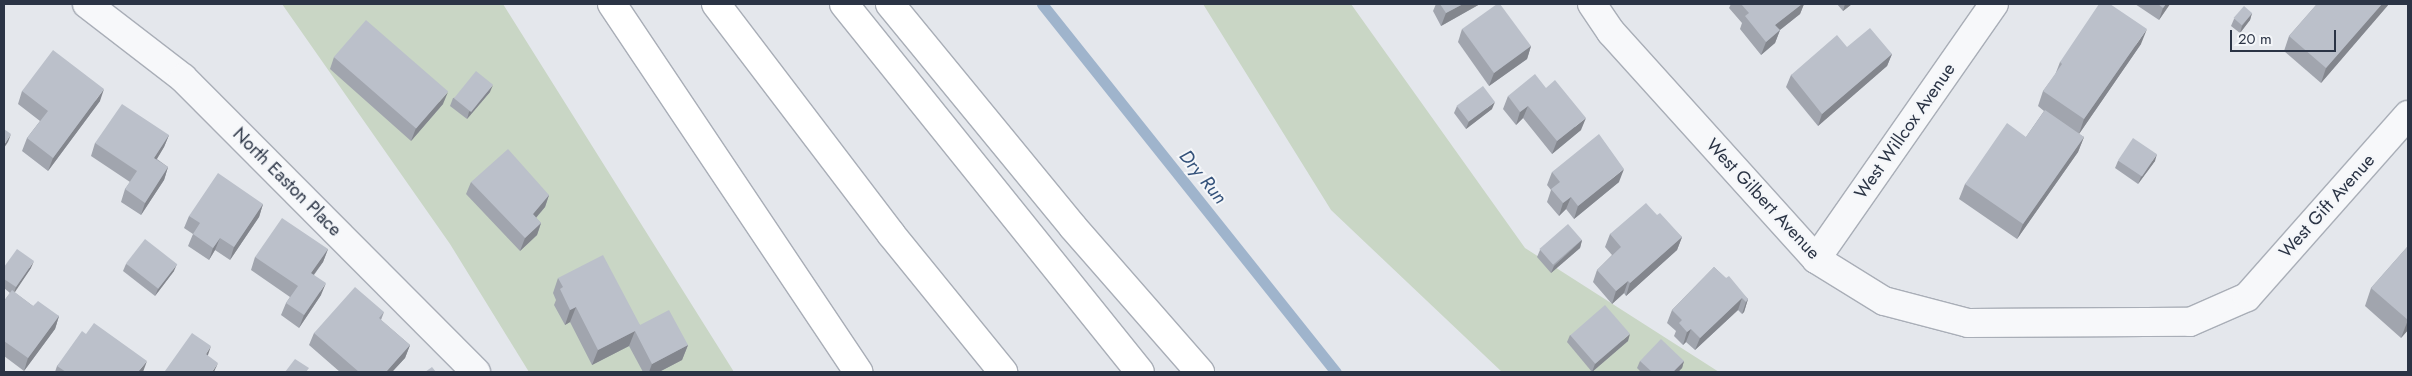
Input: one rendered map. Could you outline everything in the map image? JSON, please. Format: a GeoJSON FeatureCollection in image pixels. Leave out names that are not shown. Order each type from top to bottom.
{"type":"FeatureCollection","features":[{"type":"Feature","properties":{"kind":"highway"},"geometry":{"type":"LineString","coordinates":[[612,4],[858,372]]}},
{"type":"Feature","properties":{"kind":"highway"},"geometry":{"type":"LineString","coordinates":[[716,4],[891,234],[1003,372]]}},
{"type":"Feature","properties":{"kind":"highway"},"geometry":{"type":"LineString","coordinates":[[844,4],[1140,372]]}},
{"type":"Feature","properties":{"kind":"highway"},"geometry":{"type":"LineString","coordinates":[[890,4],[1073,227],[1200,372]]}},
{"type":"Feature","properties":{"kind":"street","name":"North Easton Place"},"geometry":{"type":"LineString","coordinates":[[87,4],[183,78],[476,372]]}},
{"type":"Feature","properties":{"kind":"street","name":"West Gilbert Avenue"},"geometry":{"type":"LineString","coordinates":[[1592,4],[1611,32],[1816,258],[1884,301],[1968,323],[2190,322],[2247,297]]}},
{"type":"Feature","properties":{"kind":"street","name":"West Willcox Avenue"},"geometry":{"type":"LineString","coordinates":[[1816,258],[1994,4]]}},
{"type":"Feature","properties":{"kind":"street","name":"West Gift Avenue"},"geometry":{"type":"LineString","coordinates":[[2247,297],[2408,115]]}},
{"type":"Feature","properties":{"kind":"green space"},"geometry":{"type":"Polygon","coordinates":[[[282,4],[503,4],[734,372],[529,372],[450,244],[282,4]]]}},
{"type":"Feature","properties":{"kind":"green space"},"geometry":{"type":"Polygon","coordinates":[[[1203,4],[1351,4],[1525,248],[1719,372],[1502,372],[1331,210],[1203,4]]]}},
{"type":"Feature","properties":{"kind":"building"},"geometry":{"type":"Polygon","coordinates":[[[1440,4],[1463,4],[1446,13],[1440,4]]]}},
{"type":"Feature","properties":{"kind":"building"},"geometry":{"type":"Polygon","coordinates":[[[1497,4],[1500,4],[1531,46],[1494,73],[1462,29],[1497,4]]]}},
{"type":"Feature","properties":{"kind":"building"},"geometry":{"type":"Polygon","coordinates":[[[1741,4],[1802,4],[1775,25],[1780,30],[1766,42],[1745,16],[1749,13],[1741,4]]]}},
{"type":"Feature","properties":{"kind":"building"},"geometry":{"type":"Polygon","coordinates":[[[2099,4],[2110,4],[2147,29],[2084,119],[2043,91],[2099,4]]]}},
{"type":"Feature","properties":{"kind":"building"},"geometry":{"type":"Polygon","coordinates":[[[2158,4],[2166,4],[2163,8],[2158,4]]]}},
{"type":"Feature","properties":{"kind":"building"},"geometry":{"type":"Polygon","coordinates":[[[2317,4],[2382,4],[2326,68],[2289,36],[2317,4]]]}},
{"type":"Feature","properties":{"kind":"building"},"geometry":{"type":"Polygon","coordinates":[[[2244,6],[2252,13],[2242,25],[2234,18],[2244,6]]]}},
{"type":"Feature","properties":{"kind":"building"},"geometry":{"type":"Polygon","coordinates":[[[366,20],[448,92],[416,128],[334,57],[366,20]]]}},
{"type":"Feature","properties":{"kind":"building"},"geometry":{"type":"Polygon","coordinates":[[[1870,28],[1892,54],[1822,114],[1791,75],[1837,35],[1847,47],[1870,28]]]}},
{"type":"Feature","properties":{"kind":"building"},"geometry":{"type":"Polygon","coordinates":[[[53,50],[104,89],[53,158],[27,138],[48,111],[22,91],[53,50]]]}},
{"type":"Feature","properties":{"kind":"building"},"geometry":{"type":"Polygon","coordinates":[[[476,71],[493,85],[471,112],[454,98],[476,71]]]}},
{"type":"Feature","properties":{"kind":"building"},"geometry":{"type":"Polygon","coordinates":[[[1535,74],[1546,88],[1555,80],[1586,118],[1557,141],[1528,106],[1520,112],[1508,96],[1535,74]]]}},
{"type":"Feature","properties":{"kind":"building"},"geometry":{"type":"Polygon","coordinates":[[[1483,86],[1495,102],[1469,122],[1457,106],[1483,86]]]}},
{"type":"Feature","properties":{"kind":"building"},"geometry":{"type":"Polygon","coordinates":[[[122,104],[169,135],[154,158],[168,167],[145,203],[125,189],[137,171],[95,143],[122,104]]]}},
{"type":"Feature","properties":{"kind":"building"},"geometry":{"type":"Polygon","coordinates":[[[2045,110],[2084,137],[2023,224],[1965,184],[2007,123],[2026,137],[2045,110]]]}},
{"type":"Feature","properties":{"kind":"building"},"geometry":{"type":"Polygon","coordinates":[[[4,129],[11,134],[4,145],[4,129]]]}},
{"type":"Feature","properties":{"kind":"building"},"geometry":{"type":"Polygon","coordinates":[[[1599,134],[1624,169],[1578,206],[1571,197],[1563,203],[1551,189],[1560,182],[1552,172],[1599,134]]]}},
{"type":"Feature","properties":{"kind":"building"},"geometry":{"type":"Polygon","coordinates":[[[2133,138],[2157,154],[2142,177],[2118,160],[2133,138]]]}},
{"type":"Feature","properties":{"kind":"building"},"geometry":{"type":"Polygon","coordinates":[[[508,149],[549,195],[533,214],[541,223],[525,238],[471,182],[508,149]]]}},
{"type":"Feature","properties":{"kind":"building"},"geometry":{"type":"Polygon","coordinates":[[[218,173],[263,204],[234,247],[220,238],[213,248],[193,234],[200,223],[189,216],[218,173]]]}},
{"type":"Feature","properties":{"kind":"building"},"geometry":{"type":"Polygon","coordinates":[[[1646,203],[1657,215],[1660,213],[1682,237],[1630,283],[1628,281],[1616,291],[1597,270],[1621,247],[1610,234],[1646,203]]]}},
{"type":"Feature","properties":{"kind":"building"},"geometry":{"type":"Polygon","coordinates":[[[282,218],[328,249],[311,273],[326,283],[304,315],[286,303],[298,286],[255,257],[282,218]]]}},
{"type":"Feature","properties":{"kind":"building"},"geometry":{"type":"Polygon","coordinates":[[[1568,224],[1582,240],[1553,265],[1539,249],[1568,224]]]}},
{"type":"Feature","properties":{"kind":"building"},"geometry":{"type":"Polygon","coordinates":[[[145,239],[177,264],[158,289],[126,263],[145,239]]]}},
{"type":"Feature","properties":{"kind":"building"},"geometry":{"type":"Polygon","coordinates":[[[2408,246],[2408,320],[2371,288],[2408,246]]]}},
{"type":"Feature","properties":{"kind":"building"},"geometry":{"type":"Polygon","coordinates":[[[17,249],[34,261],[16,287],[4,279],[4,267],[17,249]]]}},
{"type":"Feature","properties":{"kind":"building"},"geometry":{"type":"Polygon","coordinates":[[[603,255],[640,325],[669,310],[688,345],[652,364],[635,331],[598,350],[576,307],[570,310],[560,289],[563,287],[558,278],[603,255]]]}},
{"type":"Feature","properties":{"kind":"building"},"geometry":{"type":"Polygon","coordinates":[[[1714,267],[1726,278],[1729,276],[1748,299],[1746,302],[1742,298],[1700,338],[1691,329],[1687,332],[1679,323],[1682,320],[1672,310],[1714,267]]]}},
{"type":"Feature","properties":{"kind":"building"},"geometry":{"type":"Polygon","coordinates":[[[355,287],[384,312],[379,318],[410,345],[386,372],[359,372],[314,333],[355,287]]]}},
{"type":"Feature","properties":{"kind":"building"},"geometry":{"type":"Polygon","coordinates":[[[12,290],[33,306],[38,301],[59,316],[28,358],[4,341],[4,301],[12,290]]]}},
{"type":"Feature","properties":{"kind":"building"},"geometry":{"type":"Polygon","coordinates":[[[1605,305],[1630,334],[1595,364],[1570,335],[1605,305]]]}},
{"type":"Feature","properties":{"kind":"building"},"geometry":{"type":"Polygon","coordinates":[[[94,323],[147,361],[138,372],[66,372],[57,366],[82,331],[86,334],[94,323]]]}},
{"type":"Feature","properties":{"kind":"building"},"geometry":{"type":"Polygon","coordinates":[[[192,333],[211,346],[206,354],[218,363],[212,372],[166,372],[165,371],[192,333]]]}},
{"type":"Feature","properties":{"kind":"building"},"geometry":{"type":"Polygon","coordinates":[[[1661,339],[1684,361],[1673,372],[1652,372],[1640,361],[1661,339]]]}},
{"type":"Feature","properties":{"kind":"building"},"geometry":{"type":"Polygon","coordinates":[[[295,359],[309,368],[306,372],[285,372],[295,359]]]}},
{"type":"Feature","properties":{"kind":"building"},"geometry":{"type":"Polygon","coordinates":[[[432,367],[436,372],[425,372],[432,367]]]}},
{"type":"Feature","properties":{"kind":"waterway","name":"Dry Run"},"geometry":{"type":"LineString","coordinates":[[1042,4],[1336,372]]}}]}
